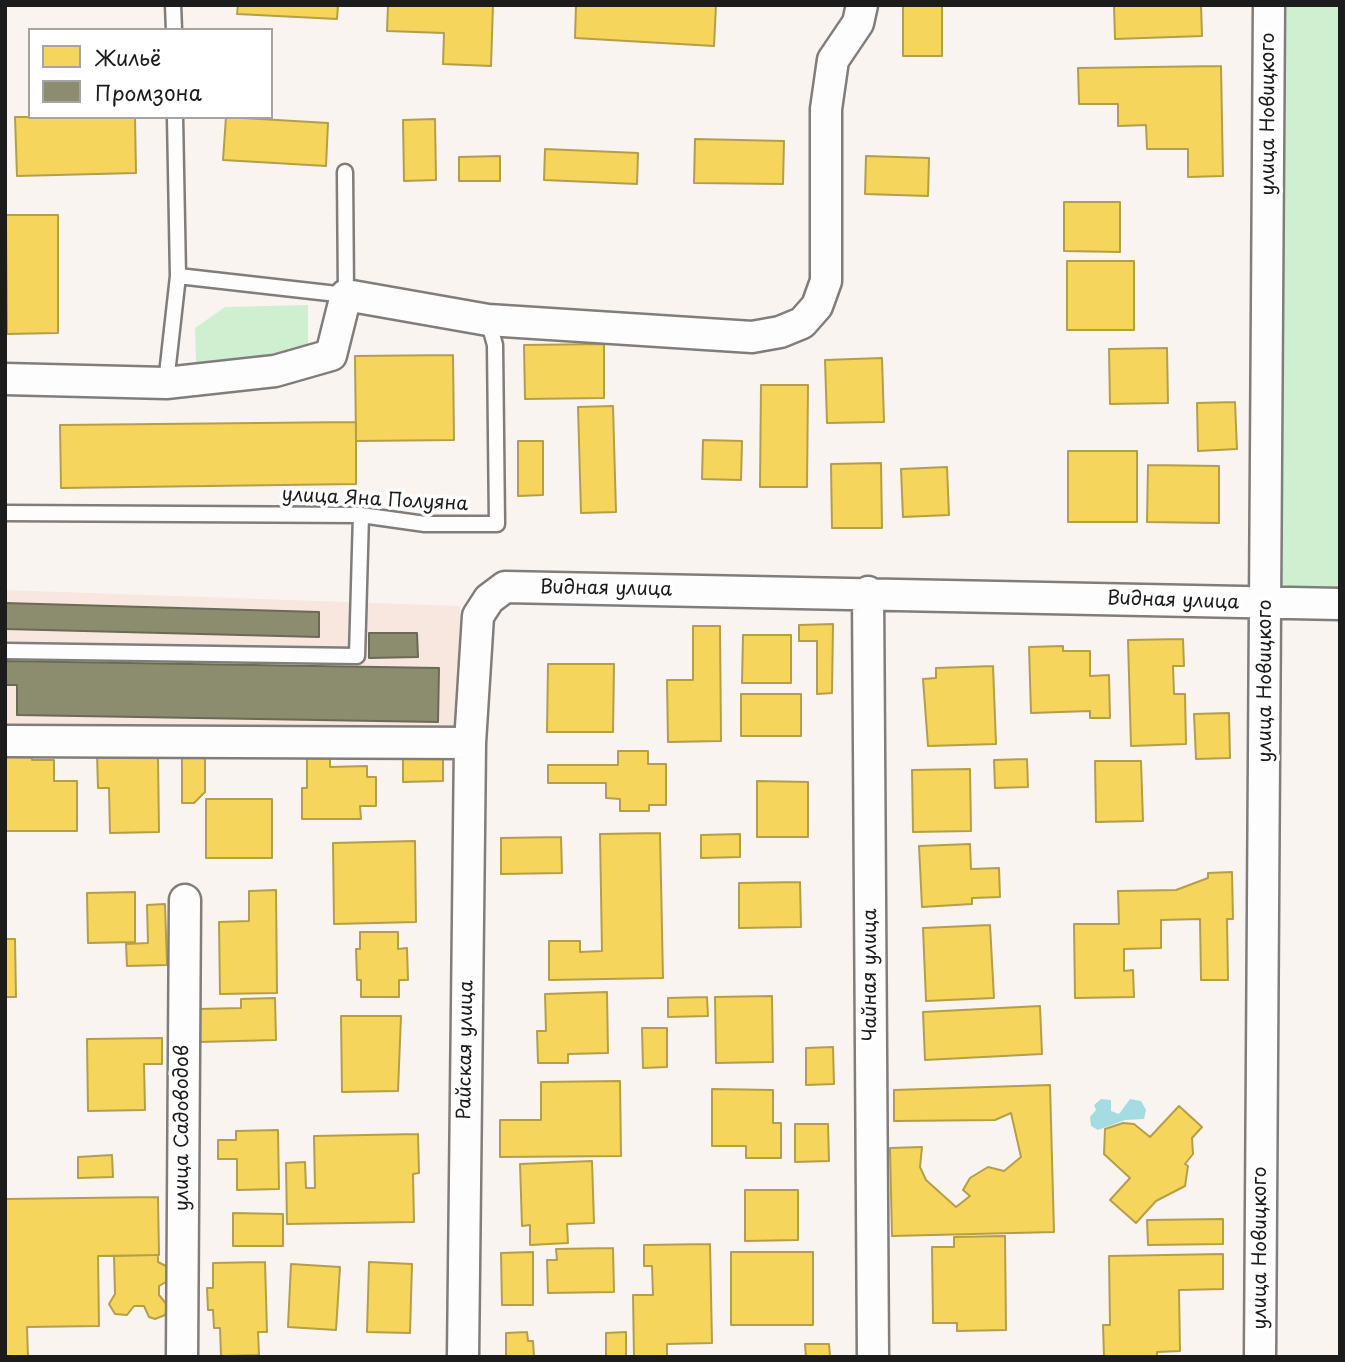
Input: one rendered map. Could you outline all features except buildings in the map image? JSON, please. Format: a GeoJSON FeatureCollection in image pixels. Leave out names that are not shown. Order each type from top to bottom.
{"type":"FeatureCollection","features":[{"type":"Feature","properties":{"kind":"street"},"geometry":{"type":"LineString","coordinates":[[5,379],[166,383],[275,372],[331,355],[346,295],[488,320],[752,337],[780,332],[802,323],[817,306],[826,281],[826,109],[833,60],[858,23],[862,5]]}},
{"type":"Feature","properties":{"kind":"street","name":"улица Новицкого"},"geometry":{"type":"LineString","coordinates":[[1260,1357],[1269,5]]}},
{"type":"Feature","properties":{"kind":"street","name":"Видная улица"},"geometry":{"type":"LineString","coordinates":[[470,743],[478,615],[489,599],[505,587],[868,592],[1340,604]]}},
{"type":"Feature","properties":{"kind":"street","name":"Чайная улица"},"geometry":{"type":"LineString","coordinates":[[868,592],[873,1357]]}},
{"type":"Feature","properties":{"kind":"street"},"geometry":{"type":"LineString","coordinates":[[5,741],[470,743]]}},
{"type":"Feature","properties":{"kind":"street","name":"Райская улица"},"geometry":{"type":"LineString","coordinates":[[463,1357],[470,743]]}},
{"type":"Feature","properties":{"kind":"street","name":"улица Садоводов"},"geometry":{"type":"LineString","coordinates":[[182,1357],[185,900]]}},
{"type":"Feature","properties":{"kind":"lane"},"geometry":{"type":"LineString","coordinates":[[173,5],[174,28]]}},
{"type":"Feature","properties":{"kind":"lane"},"geometry":{"type":"LineString","coordinates":[[166,383],[178,276],[175,119]]}},
{"type":"Feature","properties":{"kind":"lane"},"geometry":{"type":"LineString","coordinates":[[178,276],[346,295],[345,172]]}},
{"type":"Feature","properties":{"kind":"lane","name":"улица Яна Полуяна"},"geometry":{"type":"LineString","coordinates":[[5,513],[361,515],[425,524],[496,524],[495,345],[488,320]]}},
{"type":"Feature","properties":{"kind":"lane"},"geometry":{"type":"LineString","coordinates":[[5,651],[357,656],[361,515]]}},
{"type":"Feature","properties":{"kind":"shaded area"},"geometry":{"type":"Polygon","coordinates":[[[5,590],[460,606],[458,726],[5,728],[5,590]]]}},
{"type":"Feature","properties":{"kind":"green space"},"geometry":{"type":"Polygon","coordinates":[[[1281,5],[1340,5],[1340,591],[1291,593],[1279,586],[1281,5]]]}},
{"type":"Feature","properties":{"kind":"green space"},"geometry":{"type":"Polygon","coordinates":[[[308,305],[308,345],[277,361],[196,365],[195,328],[225,307],[308,305]]]}},
{"type":"Feature","properties":{"kind":"water"},"geometry":{"type":"Polygon","coordinates":[[[1101,1099],[1111,1100],[1111,1111],[1119,1114],[1130,1099],[1141,1101],[1146,1110],[1144,1119],[1125,1120],[1098,1130],[1091,1126],[1090,1117],[1096,1110],[1094,1105],[1101,1099]]]}}]}
